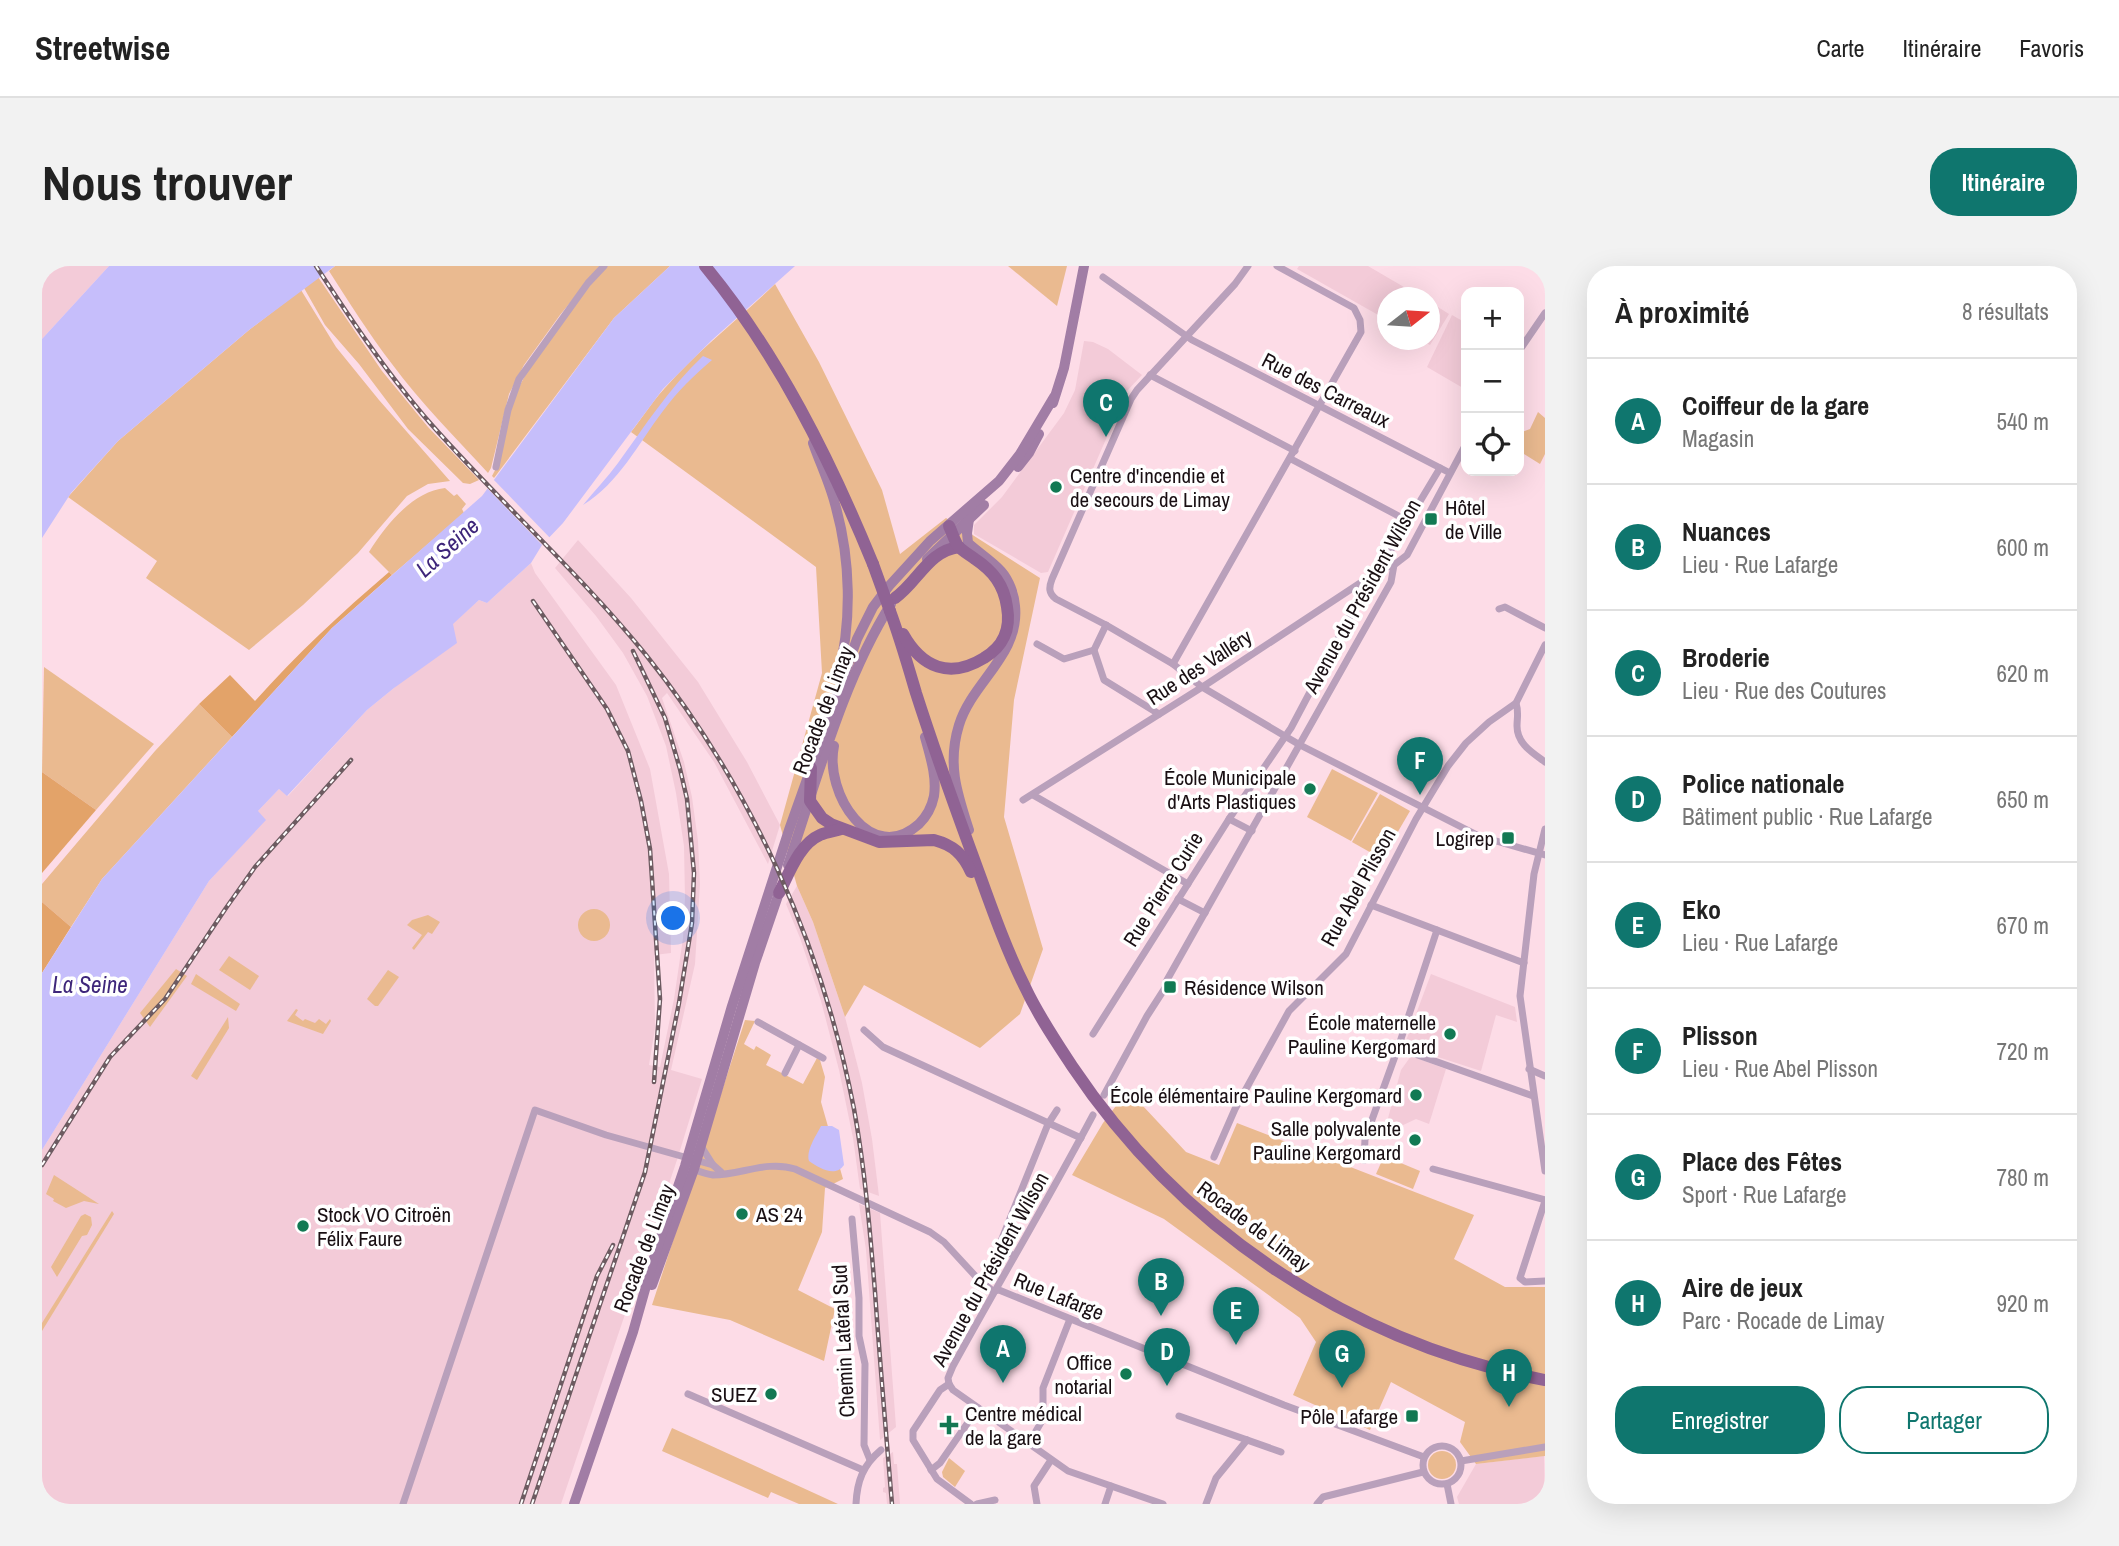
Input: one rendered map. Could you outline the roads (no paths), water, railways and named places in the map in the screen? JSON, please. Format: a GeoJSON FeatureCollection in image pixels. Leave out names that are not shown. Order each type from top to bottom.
{"type":"FeatureCollection","features":[{"type":"Feature","properties":{"kind":"main road"},"geometry":{"type":"LineString","coordinates":[[705,266],[746,320],[804,417],[852,512],[911,648],[928,662],[943,668],[966,668],[995,650],[1002,642],[1008,624],[1007,608],[997,578],[950,530]]}},
{"type":"Feature","properties":{"kind":"main road","name":"Rocade de Limay"},"geometry":{"type":"LineString","coordinates":[[575,1504],[633,1332],[664,1255],[732,1006],[811,768],[858,639],[873,607],[930,541],[969,519],[1007,482],[1029,453],[1051,411],[1064,368],[1084,266]]}},
{"type":"Feature","properties":{"kind":"main road","name":"Rocade de Limay"},"geometry":{"type":"LineString","coordinates":[[691,1164],[701,1146],[755,963],[865,650],[922,562],[999,481],[1020,454],[1054,397]]}},
{"type":"Feature","properties":{"kind":"main road"},"geometry":{"type":"LineString","coordinates":[[804,417],[835,504],[848,585],[844,647],[820,743]]}},
{"type":"Feature","properties":{"kind":"main road"},"geometry":{"type":"LineString","coordinates":[[964,545],[969,519]]}},
{"type":"Feature","properties":{"kind":"main road"},"geometry":{"type":"LineString","coordinates":[[964,545],[939,552],[892,608],[917,696],[991,911]]}},
{"type":"Feature","properties":{"kind":"main road"},"geometry":{"type":"LineString","coordinates":[[964,545],[1001,572],[1009,586],[1016,613],[1011,638],[965,709],[955,741],[953,772],[970,831],[975,863]]}},
{"type":"Feature","properties":{"kind":"main road"},"geometry":{"type":"LineString","coordinates":[[848,693],[832,759],[834,780],[846,809],[858,822],[873,832],[887,835],[899,835],[916,827],[929,812],[934,797],[932,763],[917,696]]}},
{"type":"Feature","properties":{"kind":"main road"},"geometry":{"type":"LineString","coordinates":[[811,768],[810,801],[822,818],[842,829],[879,842],[934,840],[949,845],[966,860],[991,911]]}},
{"type":"Feature","properties":{"kind":"main road"},"geometry":{"type":"LineString","coordinates":[[779,893],[809,841],[821,834],[842,829]]}},
{"type":"Feature","properties":{"kind":"main road","name":"Rocade de Limay"},"geometry":{"type":"LineString","coordinates":[[991,911],[1026,990],[1086,1087],[1157,1172],[1200,1212],[1244,1247],[1307,1290],[1379,1329],[1464,1362],[1545,1380]]}},
{"type":"Feature","properties":{"kind":"street"},"geometry":{"type":"LineString","coordinates":[[496,467],[508,410],[519,379],[588,283],[604,266]]}},
{"type":"Feature","properties":{"kind":"street"},"geometry":{"type":"LineString","coordinates":[[1248,266],[1236,284],[1150,375],[1131,399],[1052,579],[1050,594],[1173,664],[1202,687],[1300,745],[1479,836],[1542,855]]}},
{"type":"Feature","properties":{"kind":"street"},"geometry":{"type":"LineString","coordinates":[[1173,664],[1361,332],[1360,320],[1354,308],[1277,266]]}},
{"type":"Feature","properties":{"kind":"street","name":"Rue des Carreaux"},"geometry":{"type":"LineString","coordinates":[[1103,277],[1192,340],[1450,473]]}},
{"type":"Feature","properties":{"kind":"street"},"geometry":{"type":"LineString","coordinates":[[1520,350],[1545,313]]}},
{"type":"Feature","properties":{"kind":"street"},"geometry":{"type":"LineString","coordinates":[[1150,375],[1295,451]]}},
{"type":"Feature","properties":{"kind":"street","name":"Avenue du Président Wilson"},"geometry":{"type":"LineString","coordinates":[[1104,1095],[1391,582],[1394,565],[1407,555],[1461,453]]}},
{"type":"Feature","properties":{"kind":"street"},"geometry":{"type":"LineString","coordinates":[[1291,459],[1408,521]]}},
{"type":"Feature","properties":{"kind":"street"},"geometry":{"type":"LineString","coordinates":[[1385,567],[1386,558],[1440,468]]}},
{"type":"Feature","properties":{"kind":"street","name":"Rue des Valléry"},"geometry":{"type":"LineString","coordinates":[[1023,800],[1385,567],[1394,565]]}},
{"type":"Feature","properties":{"kind":"street","name":"Rue Pierre Curie"},"geometry":{"type":"LineString","coordinates":[[1093,1034],[1229,819],[1291,727],[1364,590],[1363,582]]}},
{"type":"Feature","properties":{"kind":"street"},"geometry":{"type":"LineString","coordinates":[[1499,609],[1504,607],[1545,628]]}},
{"type":"Feature","properties":{"kind":"street"},"geometry":{"type":"LineString","coordinates":[[1106,625],[1094,650],[1104,680],[1159,714]]}},
{"type":"Feature","properties":{"kind":"street"},"geometry":{"type":"LineString","coordinates":[[1037,644],[1064,659],[1094,650]]}},
{"type":"Feature","properties":{"kind":"street","name":"Rue Abel Plisson"},"geometry":{"type":"LineString","coordinates":[[1214,1157],[1235,1109],[1289,1011],[1346,954],[1448,766],[1466,743],[1516,703],[1545,645]]}},
{"type":"Feature","properties":{"kind":"street"},"geometry":{"type":"LineString","coordinates":[[1516,703],[1519,711],[1516,729],[1520,739],[1545,762]]}},
{"type":"Feature","properties":{"kind":"street"},"geometry":{"type":"LineString","coordinates":[[1033,795],[1188,884]]}},
{"type":"Feature","properties":{"kind":"street"},"geometry":{"type":"LineString","coordinates":[[1229,819],[1252,831]]}},
{"type":"Feature","properties":{"kind":"street"},"geometry":{"type":"LineString","coordinates":[[1545,829],[1542,855],[1534,874],[1520,996],[1545,1171]]}},
{"type":"Feature","properties":{"kind":"street"},"geometry":{"type":"LineString","coordinates":[[1178,899],[1205,913]]}},
{"type":"Feature","properties":{"kind":"street"},"geometry":{"type":"LineString","coordinates":[[1371,905],[1524,963]]}},
{"type":"Feature","properties":{"kind":"street"},"geometry":{"type":"LineString","coordinates":[[1364,1160],[1365,1139],[1437,930]]}},
{"type":"Feature","properties":{"kind":"street"},"geometry":{"type":"LineString","coordinates":[[758,1022],[823,1058]]}},
{"type":"Feature","properties":{"kind":"street"},"geometry":{"type":"LineString","coordinates":[[864,1030],[883,1047],[1081,1138]]}},
{"type":"Feature","properties":{"kind":"street"},"geometry":{"type":"LineString","coordinates":[[785,1073],[799,1045]]}},
{"type":"Feature","properties":{"kind":"street"},"geometry":{"type":"LineString","coordinates":[[1398,1048],[1533,1096]]}},
{"type":"Feature","properties":{"kind":"street"},"geometry":{"type":"LineString","coordinates":[[1529,1069],[1545,1076]]}},
{"type":"Feature","properties":{"kind":"street"},"geometry":{"type":"LineString","coordinates":[[403,1504],[535,1110],[691,1164],[715,1175],[769,1165],[783,1165],[795,1169],[930,1232],[944,1242],[979,1280],[993,1291]]}},
{"type":"Feature","properties":{"kind":"street"},"geometry":{"type":"LineString","coordinates":[[1014,1256],[1003,1249],[1001,1241],[1048,1124],[1057,1110]]}},
{"type":"Feature","properties":{"kind":"street","name":"Avenue du Président Wilson"},"geometry":{"type":"LineString","coordinates":[[931,1470],[913,1440],[913,1431],[940,1390],[949,1384],[948,1378],[953,1366],[993,1291],[1093,1115]]}},
{"type":"Feature","properties":{"kind":"street"},"geometry":{"type":"LineString","coordinates":[[701,1146],[721,1172]]}},
{"type":"Feature","properties":{"kind":"street"},"geometry":{"type":"LineString","coordinates":[[691,1164],[713,1165]]}},
{"type":"Feature","properties":{"kind":"street"},"geometry":{"type":"LineString","coordinates":[[1433,1169],[1545,1201],[1520,1278],[1525,1282],[1545,1282]]}},
{"type":"Feature","properties":{"kind":"street","name":"Chemin Latéral Sud"},"geometry":{"type":"LineString","coordinates":[[852,1219],[859,1298],[859,1336],[865,1364],[864,1445],[870,1460]]}},
{"type":"Feature","properties":{"kind":"street","name":"Rue Lafarge"},"geometry":{"type":"LineString","coordinates":[[993,1291],[999,1290],[1273,1401],[1424,1457]]}},
{"type":"Feature","properties":{"kind":"street"},"geometry":{"type":"LineString","coordinates":[[1029,1443],[1043,1419],[1043,1388],[1070,1320]]}},
{"type":"Feature","properties":{"kind":"street"},"geometry":{"type":"LineString","coordinates":[[949,1384],[953,1390],[1071,1473],[1163,1504]]}},
{"type":"Feature","properties":{"kind":"street"},"geometry":{"type":"LineString","coordinates":[[688,1394],[863,1470]]}},
{"type":"Feature","properties":{"kind":"street"},"geometry":{"type":"LineString","coordinates":[[971,1504],[945,1486],[931,1470],[951,1448],[978,1408]]}},
{"type":"Feature","properties":{"kind":"street"},"geometry":{"type":"LineString","coordinates":[[1179,1416],[1281,1452]]}},
{"type":"Feature","properties":{"kind":"street"},"geometry":{"type":"LineString","coordinates":[[1206,1504],[1216,1478],[1247,1440]]}},
{"type":"Feature","properties":{"kind":"street"},"geometry":{"type":"LineString","coordinates":[[1441,1446],[1452,1449],[1461,1461],[1460,1473],[1447,1484],[1436,1484],[1423,1472],[1424,1457],[1431,1449],[1441,1446]]}},
{"type":"Feature","properties":{"kind":"street"},"geometry":{"type":"LineString","coordinates":[[1461,1461],[1545,1447]]}},
{"type":"Feature","properties":{"kind":"street"},"geometry":{"type":"LineString","coordinates":[[856,1504],[858,1483],[863,1470],[881,1450]]}},
{"type":"Feature","properties":{"kind":"street"},"geometry":{"type":"LineString","coordinates":[[1037,1504],[1035,1483],[1051,1460]]}},
{"type":"Feature","properties":{"kind":"street"},"geometry":{"type":"LineString","coordinates":[[1317,1504],[1323,1497],[1423,1472]]}},
{"type":"Feature","properties":{"kind":"street"},"geometry":{"type":"LineString","coordinates":[[1447,1484],[1451,1504]]}},
{"type":"Feature","properties":{"kind":"street"},"geometry":{"type":"LineString","coordinates":[[1105,1504],[1111,1486]]}},
{"type":"Feature","properties":{"kind":"street"},"geometry":{"type":"LineString","coordinates":[[977,1504],[995,1500]]}},
{"type":"Feature","properties":{"kind":"water"},"geometry":{"type":"Polygon","coordinates":[[[109,266],[335,266],[249,330],[118,441],[71,493],[42,538],[42,339],[109,266]]]}},
{"type":"Feature","properties":{"kind":"water","name":"La Seine"},"geometry":{"type":"Polygon","coordinates":[[[670,266],[795,266],[712,340],[663,389],[563,523],[542,545],[531,563],[487,603],[479,600],[453,624],[457,643],[367,710],[287,796],[279,789],[258,811],[266,820],[209,881],[42,1150],[42,973],[102,879],[332,628],[482,496],[614,318],[670,266]]]}},
{"type":"Feature","properties":{"kind":"water"},"geometry":{"type":"Polygon","coordinates":[[[703,356],[712,360],[674,397],[618,474],[583,505],[614,469],[668,394],[703,356]]]}},
{"type":"Feature","properties":{"kind":"water"},"geometry":{"type":"Polygon","coordinates":[[[821,1126],[832,1126],[839,1130],[844,1165],[836,1171],[822,1169],[809,1161],[810,1148],[821,1126]]]}},
{"type":"Feature","properties":{"kind":"railway"},"geometry":{"type":"LineString","coordinates":[[316,266],[381,362],[424,416],[592,593],[646,655],[684,705],[718,758],[750,813],[777,869],[802,927],[823,987],[854,1109],[869,1223],[892,1504]]}},
{"type":"Feature","properties":{"kind":"railway"},"geometry":{"type":"LineString","coordinates":[[533,601],[607,709],[628,751],[641,801],[650,849],[660,999],[654,1082]]}},
{"type":"Feature","properties":{"kind":"railway"},"geometry":{"type":"LineString","coordinates":[[532,1504],[645,1172],[692,923],[694,873],[687,799],[665,718],[633,651]]}},
{"type":"Feature","properties":{"kind":"railway"},"geometry":{"type":"LineString","coordinates":[[42,1165],[110,1057],[165,999],[255,867],[351,760]]}},
{"type":"Feature","properties":{"kind":"railway"},"geometry":{"type":"LineString","coordinates":[[521,1504],[597,1276],[613,1245]]}},
{"type":"Feature","properties":{"kind":"place","name":"Broderie"},"geometry":{"type":"Point","coordinates":[1106,437]}},
{"type":"Feature","properties":{"kind":"place","name":"Centre d'incendie et de secours de Limay"},"geometry":{"type":"Point","coordinates":[1056,487]}},
{"type":"Feature","properties":{"kind":"place","name":"Hôtel de Ville"},"geometry":{"type":"Point","coordinates":[1431,519]}},
{"type":"Feature","properties":{"kind":"place","name":"École Municipale d'Arts Plastiques"},"geometry":{"type":"Point","coordinates":[1310,789]}},
{"type":"Feature","properties":{"kind":"place","name":"Plisson"},"geometry":{"type":"Point","coordinates":[1420,795]}},
{"type":"Feature","properties":{"kind":"place","name":"Logirep"},"geometry":{"type":"Point","coordinates":[1508,838]}},
{"type":"Feature","properties":{"kind":"place","name":"Résidence Wilson"},"geometry":{"type":"Point","coordinates":[1170,987]}},
{"type":"Feature","properties":{"kind":"place","name":"École maternelle Pauline Kergomard"},"geometry":{"type":"Point","coordinates":[1450,1034]}},
{"type":"Feature","properties":{"kind":"place","name":"École élémentaire Pauline Kergomard"},"geometry":{"type":"Point","coordinates":[1416,1095]}},
{"type":"Feature","properties":{"kind":"place","name":"Salle polyvalente Pauline Kergomard"},"geometry":{"type":"Point","coordinates":[1415,1140]}},
{"type":"Feature","properties":{"kind":"place","name":"AS 24"},"geometry":{"type":"Point","coordinates":[742,1214]}},
{"type":"Feature","properties":{"kind":"place","name":"Stock VO Citroën Félix Faure"},"geometry":{"type":"Point","coordinates":[303,1226]}},
{"type":"Feature","properties":{"kind":"place","name":"Nuances"},"geometry":{"type":"Point","coordinates":[1161,1316]}},
{"type":"Feature","properties":{"kind":"place","name":"Eko"},"geometry":{"type":"Point","coordinates":[1236,1345]}},
{"type":"Feature","properties":{"kind":"place","name":"Office notarial"},"geometry":{"type":"Point","coordinates":[1126,1374]}},
{"type":"Feature","properties":{"kind":"place","name":"Coiffeur de la gare"},"geometry":{"type":"Point","coordinates":[1003,1383]}},
{"type":"Feature","properties":{"kind":"place","name":"Police nationale"},"geometry":{"type":"Point","coordinates":[1167,1386]}},
{"type":"Feature","properties":{"kind":"place","name":"Place des Fêtes"},"geometry":{"type":"Point","coordinates":[1342,1388]}},
{"type":"Feature","properties":{"kind":"place","name":"SUEZ"},"geometry":{"type":"Point","coordinates":[771,1394]}},
{"type":"Feature","properties":{"kind":"place","name":"Aire de jeux"},"geometry":{"type":"Point","coordinates":[1509,1407]}},
{"type":"Feature","properties":{"kind":"place","name":"Pôle Lafarge"},"geometry":{"type":"Point","coordinates":[1412,1416]}},
{"type":"Feature","properties":{"kind":"place","name":"Centre médical de la gare"},"geometry":{"type":"Point","coordinates":[949,1425]}}]}
